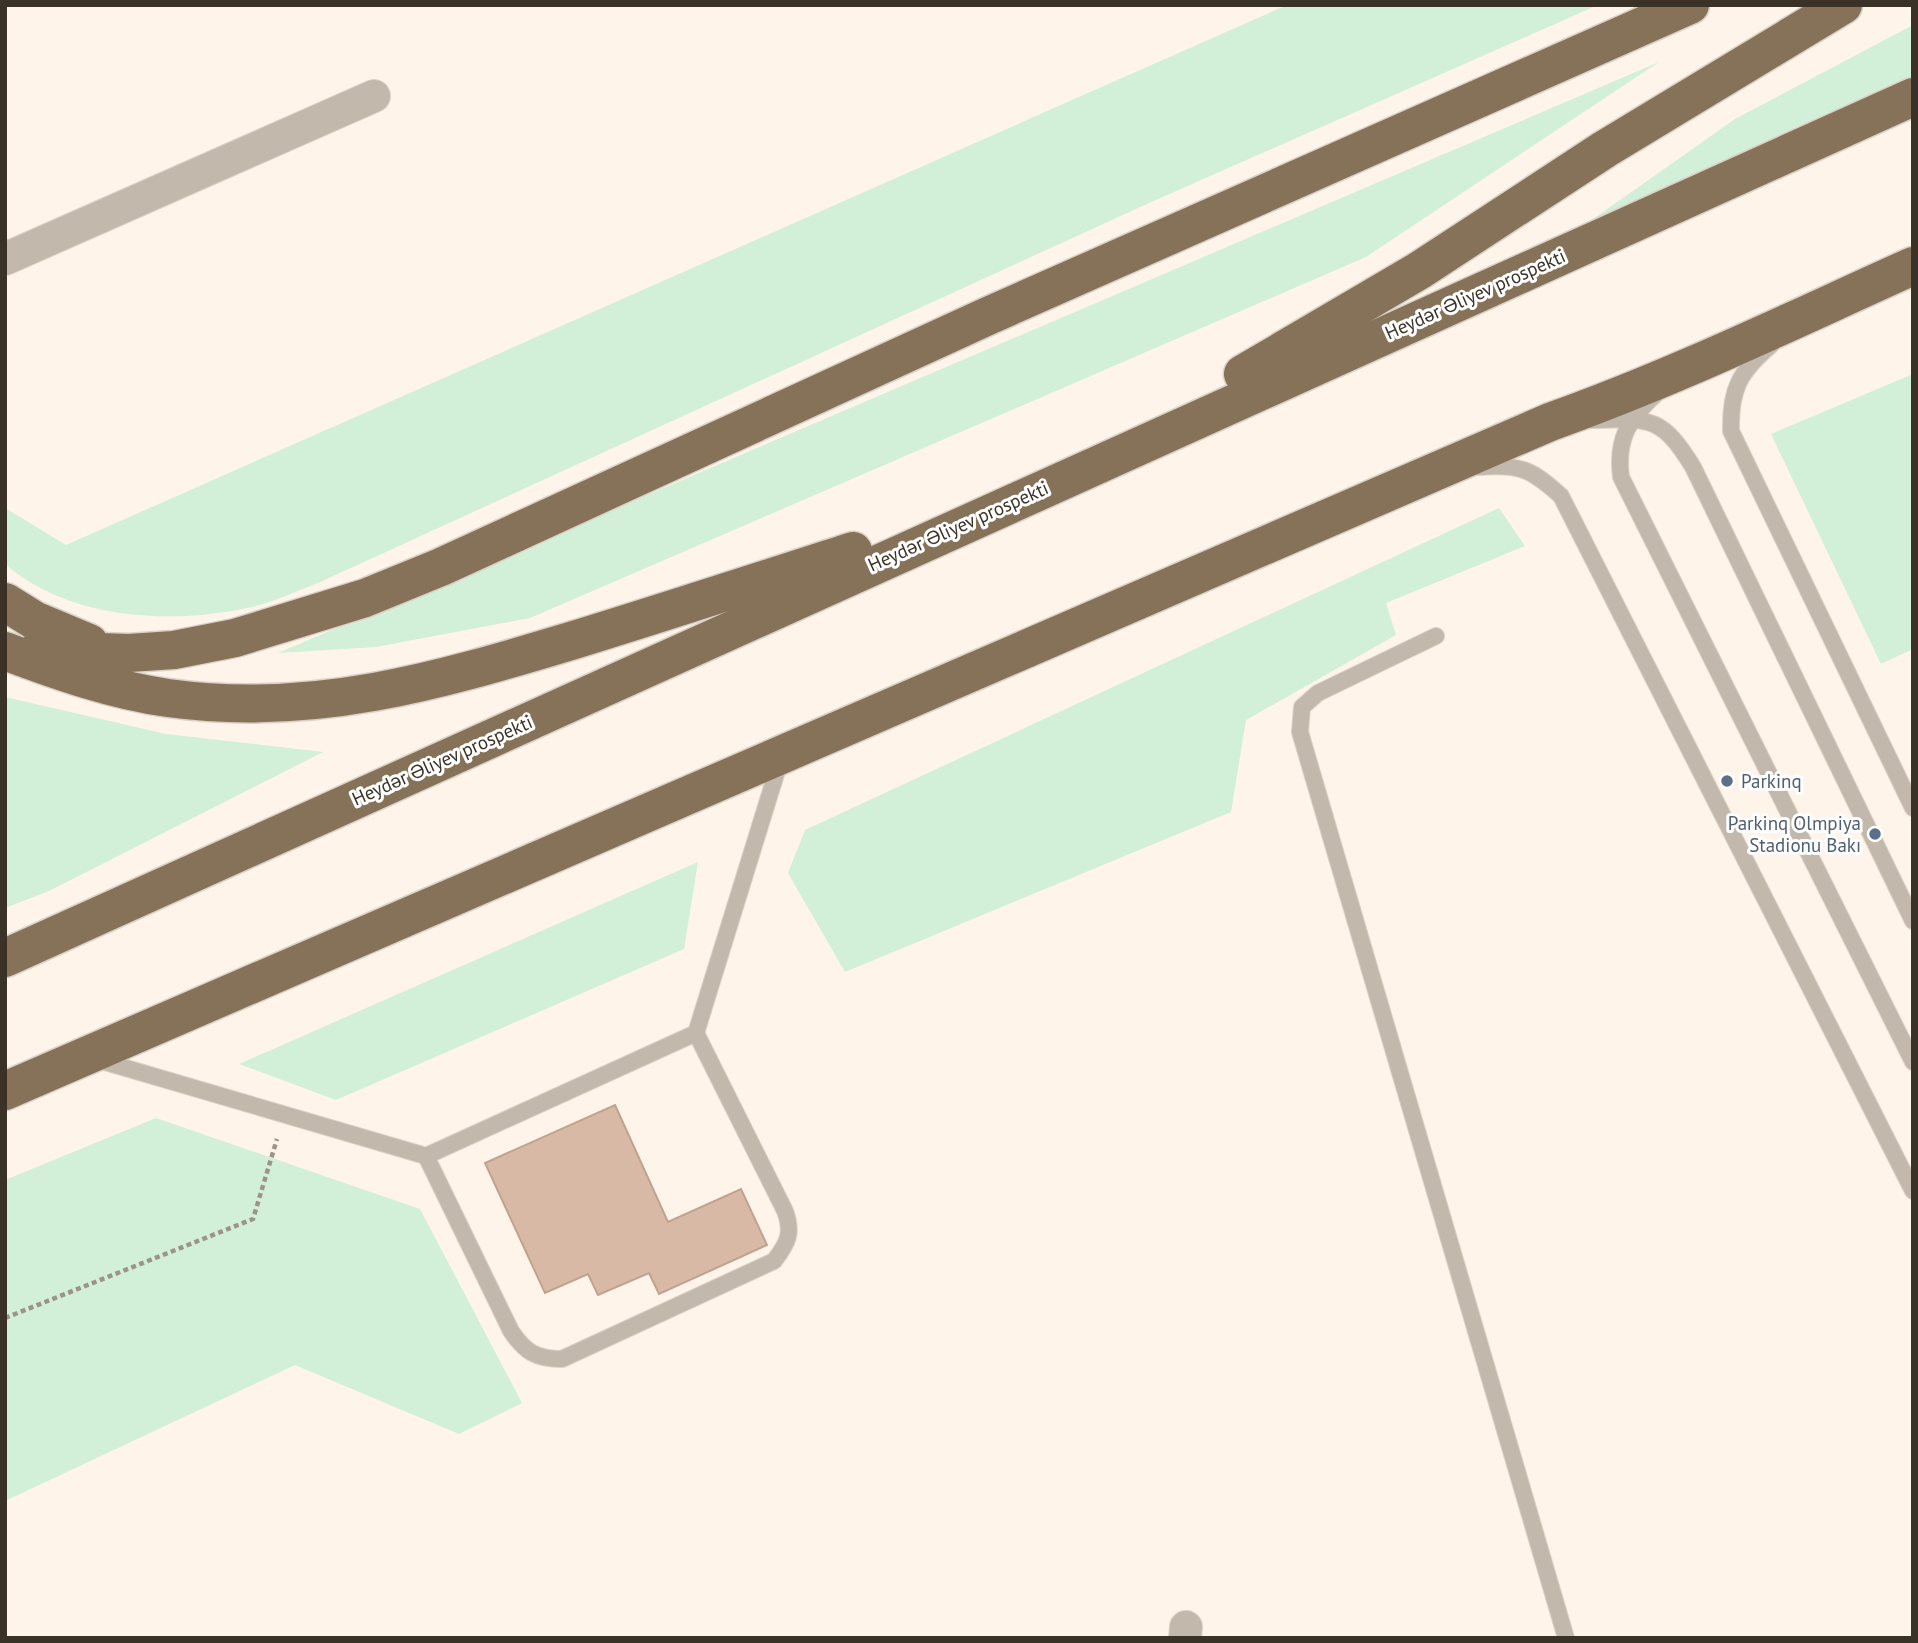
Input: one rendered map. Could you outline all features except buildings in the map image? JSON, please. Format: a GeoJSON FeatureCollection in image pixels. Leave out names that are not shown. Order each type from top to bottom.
{"type":"FeatureCollection","features":[{"type":"Feature","properties":{"kind":"highway"},"geometry":{"type":"LineString","coordinates":[[5,644],[75,653],[174,650],[235,638],[365,598],[441,567],[988,316],[1690,5]]}},
{"type":"Feature","properties":{"kind":"highway"},"geometry":{"type":"LineString","coordinates":[[5,651],[106,686],[169,698],[254,704],[310,702],[375,694],[481,668],[1024,497],[1331,324],[1616,142],[1843,5]]}},
{"type":"Feature","properties":{"kind":"highway","name":"Heydər Əliyev prospekti"},"geometry":{"type":"LineString","coordinates":[[5,958],[1913,97]]}},
{"type":"Feature","properties":{"kind":"highway"},"geometry":{"type":"LineString","coordinates":[[5,1091],[1550,422],[1612,400],[1717,355],[1913,265]]}},
{"type":"Feature","properties":{"kind":"highway"},"geometry":{"type":"LineString","coordinates":[[5,602],[34,620],[85,642],[129,653]]}},
{"type":"Feature","properties":{"kind":"street"},"geometry":{"type":"LineString","coordinates":[[5,259],[374,96]]}},
{"type":"Feature","properties":{"kind":"lane"},"geometry":{"type":"LineString","coordinates":[[1810,312],[1759,355],[1739,378],[1730,402],[1731,431],[1913,808]]}},
{"type":"Feature","properties":{"kind":"lane"},"geometry":{"type":"LineString","coordinates":[[1717,355],[1657,393],[1632,420],[1618,454],[1621,477],[1913,1062]]}},
{"type":"Feature","properties":{"kind":"lane"},"geometry":{"type":"LineString","coordinates":[[1550,422],[1632,420],[1662,427],[1675,438],[1693,467],[1913,921]]}},
{"type":"Feature","properties":{"kind":"lane"},"geometry":{"type":"LineString","coordinates":[[1449,468],[1504,465],[1535,472],[1561,496],[1913,1191]]}},
{"type":"Feature","properties":{"kind":"lane"},"geometry":{"type":"LineString","coordinates":[[1436,636],[1318,693],[1302,707],[1300,732],[1566,1638]]}},
{"type":"Feature","properties":{"kind":"lane"},"geometry":{"type":"LineString","coordinates":[[426,1156],[510,1331],[524,1349],[542,1359],[562,1359],[774,1261],[788,1244],[790,1227],[785,1211],[696,1033],[783,753]]}},
{"type":"Feature","properties":{"kind":"lane"},"geometry":{"type":"LineString","coordinates":[[86,1056],[426,1156],[696,1033]]}},
{"type":"Feature","properties":{"kind":"path"},"geometry":{"type":"LineString","coordinates":[[5,1318],[253,1219],[285,1114]]}},
{"type":"Feature","properties":{"kind":"green space"},"geometry":{"type":"Polygon","coordinates":[[[1287,5],[1598,5],[1149,203],[318,583],[269,602],[221,613],[189,616],[123,613],[90,607],[59,597],[31,583],[5,564],[5,508],[66,545],[1287,5]]]}},
{"type":"Feature","properties":{"kind":"green space"},"geometry":{"type":"Polygon","coordinates":[[[1913,25],[1913,79],[1559,243],[1735,119],[1913,25]]]}},
{"type":"Feature","properties":{"kind":"green space"},"geometry":{"type":"Polygon","coordinates":[[[1659,62],[1366,257],[530,618],[376,647],[278,653],[1659,62]]]}},
{"type":"Feature","properties":{"kind":"green space"},"geometry":{"type":"Polygon","coordinates":[[[1913,374],[1913,649],[1881,664],[1771,434],[1913,374]]]}},
{"type":"Feature","properties":{"kind":"green space"},"geometry":{"type":"Polygon","coordinates":[[[1499,508],[1525,546],[1386,603],[1396,635],[1246,720],[1231,812],[845,972],[788,873],[805,830],[1499,508]]]}},
{"type":"Feature","properties":{"kind":"green space"},"geometry":{"type":"Polygon","coordinates":[[[5,697],[166,734],[323,752],[49,891],[5,908],[5,697]]]}},
{"type":"Feature","properties":{"kind":"green space"},"geometry":{"type":"Polygon","coordinates":[[[698,862],[684,949],[336,1100],[239,1064],[698,862]]]}},
{"type":"Feature","properties":{"kind":"green space"},"geometry":{"type":"Polygon","coordinates":[[[156,1118],[420,1209],[522,1403],[459,1434],[295,1365],[5,1501],[5,1180],[156,1118]]]}},
{"type":"Feature","properties":{"kind":"place","name":"Parkinq"},"geometry":{"type":"Point","coordinates":[1727,781]}},
{"type":"Feature","properties":{"kind":"place","name":"Parkinq Olmpiya Stadionu Bakı"},"geometry":{"type":"Point","coordinates":[1875,834]}}]}
